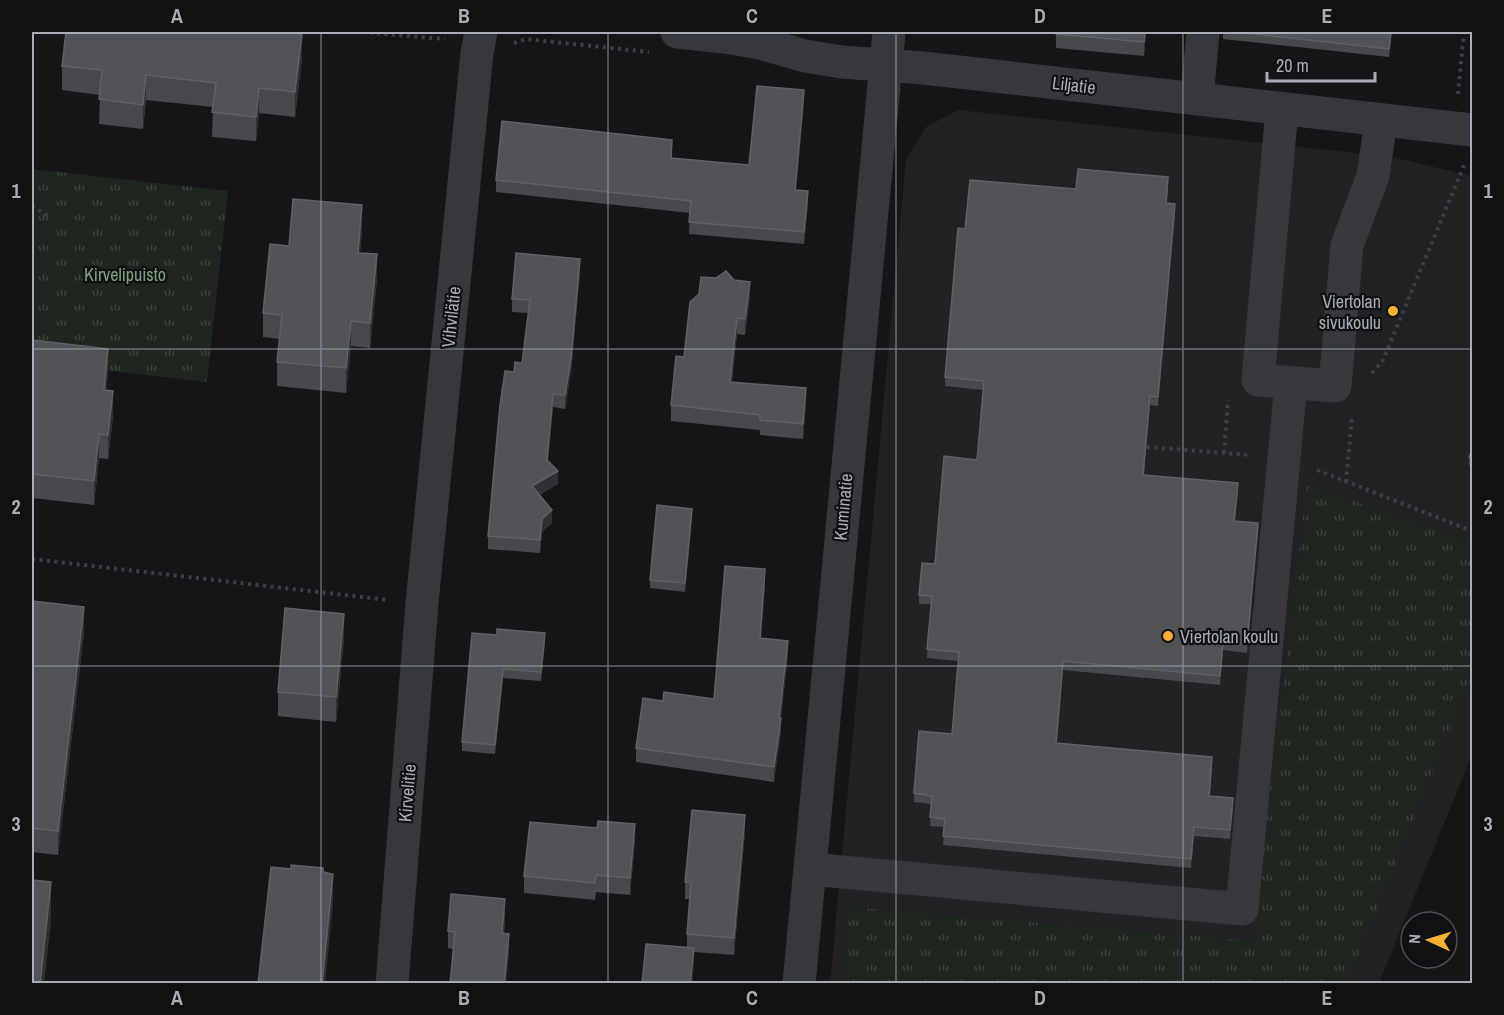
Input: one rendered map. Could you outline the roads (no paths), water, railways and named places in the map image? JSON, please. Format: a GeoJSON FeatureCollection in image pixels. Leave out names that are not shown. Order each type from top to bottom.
{"type":"FeatureCollection","features":[{"type":"Feature","properties":{"kind":"street","name":"Liljatie"},"geometry":{"type":"LineString","coordinates":[[677,32],[725,36],[805,56],[842,62],[923,68],[1381,120],[1464,139]]}},
{"type":"Feature","properties":{"kind":"street","name":"Kuminatie"},"geometry":{"type":"LineString","coordinates":[[799,984],[889,32]]}},
{"type":"Feature","properties":{"kind":"street"},"geometry":{"type":"LineString","coordinates":[[1197,99],[1203,32]]}},
{"type":"Feature","properties":{"kind":"street","name":"Vihvilätie"},"geometry":{"type":"LineString","coordinates":[[422,603],[479,42]]}},
{"type":"Feature","properties":{"kind":"street"},"geometry":{"type":"LineString","coordinates":[[1282,109],[1258,380],[1345,390],[1347,244],[1373,176],[1381,120]]}},
{"type":"Feature","properties":{"kind":"street"},"geometry":{"type":"LineString","coordinates":[[810,869],[1242,909],[1291,383]]}},
{"type":"Feature","properties":{"kind":"street","name":"Kirvelitie"},"geometry":{"type":"LineString","coordinates":[[392,984],[422,603]]}},
{"type":"Feature","properties":{"kind":"place","name":"Viertolan sivukoulu"},"geometry":{"type":"Point","coordinates":[1393,311]}},
{"type":"Feature","properties":{"kind":"place","name":"Viertolan koulu"},"geometry":{"type":"Point","coordinates":[1168,636]}},
{"type":"Feature","properties":{"kind":"park label","name":"Kirvelipuisto"},"geometry":{"type":"Point","coordinates":[125,274]}}]}
